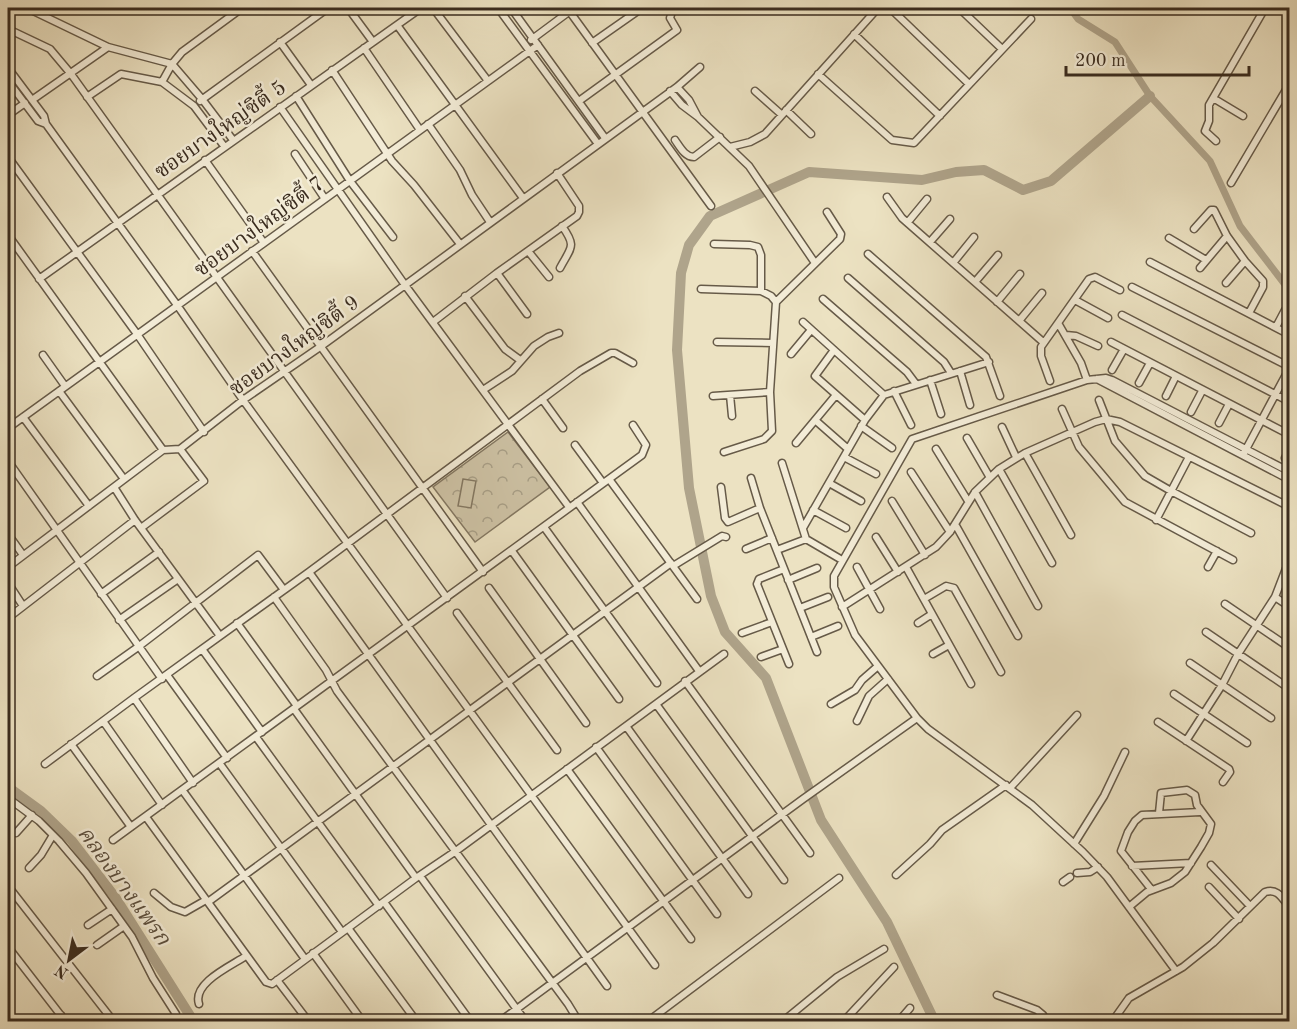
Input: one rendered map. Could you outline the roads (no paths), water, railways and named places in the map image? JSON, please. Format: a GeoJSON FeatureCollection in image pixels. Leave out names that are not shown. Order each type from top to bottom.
{"type":"FeatureCollection","features":[{"type":"Feature","properties":{"kind":"street"},"geometry":{"type":"LineString","coordinates":[[27,8],[108,47],[172,64],[233,140]]}},
{"type":"Feature","properties":{"kind":"street"},"geometry":{"type":"LineString","coordinates":[[162,82],[182,52],[243,8]]}},
{"type":"Feature","properties":{"kind":"street"},"geometry":{"type":"LineString","coordinates":[[194,105],[327,8]]}},
{"type":"Feature","properties":{"kind":"street"},"geometry":{"type":"LineString","coordinates":[[348,8],[373,42]]}},
{"type":"Feature","properties":{"kind":"street","name":"ซอยบางใหญ่ซิตี้ 5"},"geometry":{"type":"LineString","coordinates":[[39,279],[421,8]]}},
{"type":"Feature","properties":{"kind":"street"},"geometry":{"type":"LineString","coordinates":[[433,8],[488,81]]}},
{"type":"Feature","properties":{"kind":"street"},"geometry":{"type":"LineString","coordinates":[[498,8],[598,144]]}},
{"type":"Feature","properties":{"kind":"street"},"geometry":{"type":"LineString","coordinates":[[511,8],[605,138]]}},
{"type":"Feature","properties":{"kind":"street"},"geometry":{"type":"LineString","coordinates":[[592,43],[642,8]]}},
{"type":"Feature","properties":{"kind":"street"},"geometry":{"type":"LineString","coordinates":[[579,101],[677,30],[670,18],[672,8]]}},
{"type":"Feature","properties":{"kind":"street"},"geometry":{"type":"LineString","coordinates":[[730,147],[750,142],[765,134],[878,8]]}},
{"type":"Feature","properties":{"kind":"street"},"geometry":{"type":"LineString","coordinates":[[890,8],[969,84]]}},
{"type":"Feature","properties":{"kind":"street"},"geometry":{"type":"LineString","coordinates":[[959,8],[1002,49]]}},
{"type":"Feature","properties":{"kind":"street"},"geometry":{"type":"LineString","coordinates":[[1216,141],[1205,131],[1209,121],[1209,105],[1265,8]]}},
{"type":"Feature","properties":{"kind":"street"},"geometry":{"type":"LineString","coordinates":[[525,44],[570,9],[592,43],[711,206]]}},
{"type":"Feature","properties":{"kind":"street"},"geometry":{"type":"LineString","coordinates":[[818,74],[888,137],[897,142],[914,143],[1031,19]]}},
{"type":"Feature","properties":{"kind":"street"},"geometry":{"type":"LineString","coordinates":[[397,25],[523,198]]}},
{"type":"Feature","properties":{"kind":"street"},"geometry":{"type":"LineString","coordinates":[[8,30],[50,50],[71,74],[447,598]]}},
{"type":"Feature","properties":{"kind":"street"},"geometry":{"type":"LineString","coordinates":[[854,34],[940,116]]}},
{"type":"Feature","properties":{"kind":"street"},"geometry":{"type":"LineString","coordinates":[[280,42],[311,85]]}},
{"type":"Feature","properties":{"kind":"street","name":"ซอยบางใหญ่ซิตี้ 7"},"geometry":{"type":"LineString","coordinates":[[8,428],[538,45]]}},
{"type":"Feature","properties":{"kind":"street"},"geometry":{"type":"LineString","coordinates":[[8,115],[108,47]]}},
{"type":"Feature","properties":{"kind":"street"},"geometry":{"type":"LineString","coordinates":[[364,48],[420,130]]}},
{"type":"Feature","properties":{"kind":"street","name":"ซอยบางใหญ่ซิตี้ 9"},"geometry":{"type":"LineString","coordinates":[[180,449],[243,400],[320,347],[676,87],[700,67]]}},
{"type":"Feature","properties":{"kind":"street"},"geometry":{"type":"LineString","coordinates":[[8,68],[28,101]]}},
{"type":"Feature","properties":{"kind":"street"},"geometry":{"type":"LineString","coordinates":[[332,70],[394,164],[401,169],[460,244]]}},
{"type":"Feature","properties":{"kind":"street"},"geometry":{"type":"LineString","coordinates":[[87,97],[121,74],[162,82],[194,105],[224,147]]}},
{"type":"Feature","properties":{"kind":"street"},"geometry":{"type":"LineString","coordinates":[[8,81],[44,116],[46,124],[243,400],[656,965]]}},
{"type":"Feature","properties":{"kind":"street"},"geometry":{"type":"LineString","coordinates":[[1231,183],[1290,83]]}},
{"type":"Feature","properties":{"kind":"street"},"geometry":{"type":"LineString","coordinates":[[676,87],[689,100],[698,117]]}},
{"type":"Feature","properties":{"kind":"street"},"geometry":{"type":"LineString","coordinates":[[670,91],[682,105],[720,137],[759,179],[815,262]]}},
{"type":"Feature","properties":{"kind":"street"},"geometry":{"type":"LineString","coordinates":[[755,91],[811,134]]}},
{"type":"Feature","properties":{"kind":"street"},"geometry":{"type":"LineString","coordinates":[[296,96],[350,181],[393,237]]}},
{"type":"Feature","properties":{"kind":"street"},"geometry":{"type":"LineString","coordinates":[[1214,98],[1243,116]]}},
{"type":"Feature","properties":{"kind":"street"},"geometry":{"type":"LineString","coordinates":[[279,107],[405,285],[569,507]]}},
{"type":"Feature","properties":{"kind":"street"},"geometry":{"type":"LineString","coordinates":[[428,124],[460,170],[472,195],[490,222]]}},
{"type":"Feature","properties":{"kind":"street"},"geometry":{"type":"LineString","coordinates":[[675,140],[685,154],[691,157],[720,137]]}},
{"type":"Feature","properties":{"kind":"street"},"geometry":{"type":"LineString","coordinates":[[295,154],[325,199]]}},
{"type":"Feature","properties":{"kind":"street"},"geometry":{"type":"LineString","coordinates":[[8,157],[137,334],[204,432]]}},
{"type":"Feature","properties":{"kind":"street"},"geometry":{"type":"LineString","coordinates":[[205,160],[264,243]]}},
{"type":"Feature","properties":{"kind":"street"},"geometry":{"type":"LineString","coordinates":[[433,322],[465,296],[576,216],[580,209],[557,172]]}},
{"type":"Feature","properties":{"kind":"street"},"geometry":{"type":"LineString","coordinates":[[887,197],[899,215],[1043,342]]}},
{"type":"Feature","properties":{"kind":"street"},"geometry":{"type":"LineString","coordinates":[[908,222],[927,199]]}},
{"type":"Feature","properties":{"kind":"street"},"geometry":{"type":"LineString","coordinates":[[1194,229],[1213,209],[1227,236],[1264,283],[1249,313]]}},
{"type":"Feature","properties":{"kind":"street"},"geometry":{"type":"LineString","coordinates":[[724,452],[764,439],[771,434],[773,428],[770,392],[776,302],[839,241],[841,237],[827,212]]}},
{"type":"Feature","properties":{"kind":"street"},"geometry":{"type":"LineString","coordinates":[[930,242],[950,219]]}},
{"type":"Feature","properties":{"kind":"street"},"geometry":{"type":"LineString","coordinates":[[560,268],[572,244],[562,226]]}},
{"type":"Feature","properties":{"kind":"street"},"geometry":{"type":"LineString","coordinates":[[8,235],[164,450]]}},
{"type":"Feature","properties":{"kind":"street"},"geometry":{"type":"LineString","coordinates":[[1200,268],[1227,236]]}},
{"type":"Feature","properties":{"kind":"street"},"geometry":{"type":"LineString","coordinates":[[953,263],[974,237]]}},
{"type":"Feature","properties":{"kind":"street"},"geometry":{"type":"LineString","coordinates":[[1169,238],[1206,260]]}},
{"type":"Feature","properties":{"kind":"street"},"geometry":{"type":"LineString","coordinates":[[714,244],[758,247],[761,255],[761,291]]}},
{"type":"Feature","properties":{"kind":"street"},"geometry":{"type":"LineString","coordinates":[[252,251],[483,572]]}},
{"type":"Feature","properties":{"kind":"street"},"geometry":{"type":"LineString","coordinates":[[528,251],[549,277]]}},
{"type":"Feature","properties":{"kind":"street"},"geometry":{"type":"LineString","coordinates":[[868,254],[989,362],[1000,396]]}},
{"type":"Feature","properties":{"kind":"street"},"geometry":{"type":"LineString","coordinates":[[975,282],[998,255]]}},
{"type":"Feature","properties":{"kind":"street"},"geometry":{"type":"LineString","coordinates":[[1226,283],[1245,261]]}},
{"type":"Feature","properties":{"kind":"street"},"geometry":{"type":"LineString","coordinates":[[1150,262],[1290,335]]}},
{"type":"Feature","properties":{"kind":"street"},"geometry":{"type":"LineString","coordinates":[[497,273],[527,314]]}},
{"type":"Feature","properties":{"kind":"street"},"geometry":{"type":"LineString","coordinates":[[997,302],[1020,274]]}},
{"type":"Feature","properties":{"kind":"street"},"geometry":{"type":"LineString","coordinates":[[1050,381],[1041,356],[1043,342],[1089,279],[1092,277],[1120,290]]}},
{"type":"Feature","properties":{"kind":"street"},"geometry":{"type":"LineString","coordinates":[[848,278],[944,362],[951,373]]}},
{"type":"Feature","properties":{"kind":"street"},"geometry":{"type":"LineString","coordinates":[[1131,287],[1289,367],[1244,453]]}},
{"type":"Feature","properties":{"kind":"street"},"geometry":{"type":"LineString","coordinates":[[702,289],[761,291],[771,296],[776,302]]}},
{"type":"Feature","properties":{"kind":"street"},"geometry":{"type":"LineString","coordinates":[[1019,321],[1042,293]]}},
{"type":"Feature","properties":{"kind":"street"},"geometry":{"type":"LineString","coordinates":[[465,296],[505,349],[520,360]]}},
{"type":"Feature","properties":{"kind":"street"},"geometry":{"type":"LineString","coordinates":[[823,299],[908,372],[916,384]]}},
{"type":"Feature","properties":{"kind":"street"},"geometry":{"type":"LineString","coordinates":[[1075,300],[1108,318]]}},
{"type":"Feature","properties":{"kind":"street"},"geometry":{"type":"LineString","coordinates":[[1276,327],[1285,310]]}},
{"type":"Feature","properties":{"kind":"street"},"geometry":{"type":"LineString","coordinates":[[1122,315],[1290,402]]}},
{"type":"Feature","properties":{"kind":"street"},"geometry":{"type":"LineString","coordinates":[[803,322],[884,395]]}},
{"type":"Feature","properties":{"kind":"street"},"geometry":{"type":"LineString","coordinates":[[1058,323],[1081,363],[1087,380]]}},
{"type":"Feature","properties":{"kind":"street"},"geometry":{"type":"LineString","coordinates":[[791,354],[811,330]]}},
{"type":"Feature","properties":{"kind":"street"},"geometry":{"type":"LineString","coordinates":[[483,390],[512,371],[540,341],[559,333]]}},
{"type":"Feature","properties":{"kind":"street"},"geometry":{"type":"LineString","coordinates":[[1066,335],[1076,336],[1098,346]]}},
{"type":"Feature","properties":{"kind":"street"},"geometry":{"type":"LineString","coordinates":[[717,342],[773,343]]}},
{"type":"Feature","properties":{"kind":"street"},"geometry":{"type":"LineString","coordinates":[[1111,342],[1290,435]]}},
{"type":"Feature","properties":{"kind":"street"},"geometry":{"type":"LineString","coordinates":[[1112,370],[1124,349]]}},
{"type":"Feature","properties":{"kind":"street"},"geometry":{"type":"LineString","coordinates":[[834,350],[815,376],[891,448]]}},
{"type":"Feature","properties":{"kind":"street"},"geometry":{"type":"LineString","coordinates":[[45,764],[542,399],[606,355],[615,353],[633,363]]}},
{"type":"Feature","properties":{"kind":"street"},"geometry":{"type":"LineString","coordinates":[[43,355],[65,386]]}},
{"type":"Feature","properties":{"kind":"street"},"geometry":{"type":"LineString","coordinates":[[803,528],[863,423],[884,395],[989,362]]}},
{"type":"Feature","properties":{"kind":"street"},"geometry":{"type":"LineString","coordinates":[[1139,383],[1150,363]]}},
{"type":"Feature","properties":{"kind":"street"},"geometry":{"type":"LineString","coordinates":[[960,371],[970,405]]}},
{"type":"Feature","properties":{"kind":"street"},"geometry":{"type":"LineString","coordinates":[[1166,396],[1176,376]]}},
{"type":"Feature","properties":{"kind":"street"},"geometry":{"type":"LineString","coordinates":[[930,380],[941,414]]}},
{"type":"Feature","properties":{"kind":"street"},"geometry":{"type":"LineString","coordinates":[[1176,971],[1098,867],[1008,787],[928,729],[917,718],[855,635],[833,581],[842,560],[912,439],[1087,380],[1097,380],[1244,453],[1290,472]]}},
{"type":"Feature","properties":{"kind":"street"},"geometry":{"type":"LineString","coordinates":[[59,391],[124,480]]}},
{"type":"Feature","properties":{"kind":"street"},"geometry":{"type":"LineString","coordinates":[[894,391],[911,425]]}},
{"type":"Feature","properties":{"kind":"street"},"geometry":{"type":"LineString","coordinates":[[1191,411],[1202,391]]}},
{"type":"Feature","properties":{"kind":"street"},"geometry":{"type":"LineString","coordinates":[[713,396],[770,392]]}},
{"type":"Feature","properties":{"kind":"street"},"geometry":{"type":"LineString","coordinates":[[730,395],[732,416]]}},
{"type":"Feature","properties":{"kind":"street"},"geometry":{"type":"LineString","coordinates":[[796,443],[836,395]]}},
{"type":"Feature","properties":{"kind":"street"},"geometry":{"type":"LineString","coordinates":[[542,399],[563,428]]}},
{"type":"Feature","properties":{"kind":"street"},"geometry":{"type":"LineString","coordinates":[[1099,400],[1115,441],[1151,480],[1251,533]]}},
{"type":"Feature","properties":{"kind":"street"},"geometry":{"type":"LineString","coordinates":[[1219,423],[1229,404]]}},
{"type":"Feature","properties":{"kind":"street"},"geometry":{"type":"LineString","coordinates":[[1062,409],[1078,447],[1121,498],[1156,520],[1233,560]]}},
{"type":"Feature","properties":{"kind":"street"},"geometry":{"type":"LineString","coordinates":[[23,417],[88,506]]}},
{"type":"Feature","properties":{"kind":"street"},"geometry":{"type":"LineString","coordinates":[[842,607],[936,547],[950,532],[975,492],[999,468],[1059,437],[1106,419],[1120,422],[1290,507]]}},
{"type":"Feature","properties":{"kind":"street"},"geometry":{"type":"LineString","coordinates":[[815,420],[848,449]]}},
{"type":"Feature","properties":{"kind":"street"},"geometry":{"type":"LineString","coordinates":[[113,840],[644,453],[646,445],[633,425]]}},
{"type":"Feature","properties":{"kind":"street"},"geometry":{"type":"LineString","coordinates":[[1002,427],[1016,458]]}},
{"type":"Feature","properties":{"kind":"street"},"geometry":{"type":"LineString","coordinates":[[967,438],[989,476]]}},
{"type":"Feature","properties":{"kind":"street"},"geometry":{"type":"LineString","coordinates":[[575,445],[606,481],[697,599]]}},
{"type":"Feature","properties":{"kind":"street"},"geometry":{"type":"LineString","coordinates":[[1285,458],[1290,448]]}},
{"type":"Feature","properties":{"kind":"street"},"geometry":{"type":"LineString","coordinates":[[8,567],[164,450],[180,449],[204,481],[141,528]]}},
{"type":"Feature","properties":{"kind":"street"},"geometry":{"type":"LineString","coordinates":[[936,449],[968,501]]}},
{"type":"Feature","properties":{"kind":"street"},"geometry":{"type":"LineString","coordinates":[[1026,453],[1071,535]]}},
{"type":"Feature","properties":{"kind":"street"},"geometry":{"type":"LineString","coordinates":[[1244,453],[1290,480]]}},
{"type":"Feature","properties":{"kind":"street"},"geometry":{"type":"LineString","coordinates":[[844,457],[876,474]]}},
{"type":"Feature","properties":{"kind":"street"},"geometry":{"type":"LineString","coordinates":[[1156,520],[1189,457]]}},
{"type":"Feature","properties":{"kind":"street"},"geometry":{"type":"LineString","coordinates":[[8,461],[138,647],[227,758]]}},
{"type":"Feature","properties":{"kind":"street"},"geometry":{"type":"LineString","coordinates":[[782,463],[806,539],[842,560]]}},
{"type":"Feature","properties":{"kind":"street"},"geometry":{"type":"LineString","coordinates":[[999,468],[1052,564]]}},
{"type":"Feature","properties":{"kind":"street"},"geometry":{"type":"LineString","coordinates":[[911,472],[950,532]]}},
{"type":"Feature","properties":{"kind":"street"},"geometry":{"type":"LineString","coordinates":[[751,478],[760,508],[817,652]]}},
{"type":"Feature","properties":{"kind":"street"},"geometry":{"type":"LineString","coordinates":[[829,483],[861,501]]}},
{"type":"Feature","properties":{"kind":"street"},"geometry":{"type":"LineString","coordinates":[[114,487],[135,520],[220,636]]}},
{"type":"Feature","properties":{"kind":"street"},"geometry":{"type":"LineString","coordinates":[[721,487],[724,518],[728,522],[760,508]]}},
{"type":"Feature","properties":{"kind":"street"},"geometry":{"type":"LineString","coordinates":[[975,492],[1038,606]]}},
{"type":"Feature","properties":{"kind":"street"},"geometry":{"type":"LineString","coordinates":[[577,501],[699,671]]}},
{"type":"Feature","properties":{"kind":"street"},"geometry":{"type":"LineString","coordinates":[[892,501],[925,555]]}},
{"type":"Feature","properties":{"kind":"street"},"geometry":{"type":"LineString","coordinates":[[813,510],[846,528]]}},
{"type":"Feature","properties":{"kind":"street"},"geometry":{"type":"LineString","coordinates":[[8,618],[135,520]]}},
{"type":"Feature","properties":{"kind":"street"},"geometry":{"type":"LineString","coordinates":[[955,524],[1018,636]]}},
{"type":"Feature","properties":{"kind":"street"},"geometry":{"type":"LineString","coordinates":[[544,527],[657,683]]}},
{"type":"Feature","properties":{"kind":"street"},"geometry":{"type":"LineString","coordinates":[[8,534],[23,555]]}},
{"type":"Feature","properties":{"kind":"street"},"geometry":{"type":"LineString","coordinates":[[154,893],[171,907],[185,912],[207,901],[639,587],[710,541],[722,536],[726,537]]}},
{"type":"Feature","properties":{"kind":"street"},"geometry":{"type":"LineString","coordinates":[[876,537],[898,572]]}},
{"type":"Feature","properties":{"kind":"street"},"geometry":{"type":"LineString","coordinates":[[746,549],[772,538]]}},
{"type":"Feature","properties":{"kind":"street"},"geometry":{"type":"LineString","coordinates":[[777,550],[806,539]]}},
{"type":"Feature","properties":{"kind":"street"},"geometry":{"type":"LineString","coordinates":[[512,551],[619,699]]}},
{"type":"Feature","properties":{"kind":"street"},"geometry":{"type":"LineString","coordinates":[[1208,567],[1217,551]]}},
{"type":"Feature","properties":{"kind":"street"},"geometry":{"type":"LineString","coordinates":[[101,594],[159,552]]}},
{"type":"Feature","properties":{"kind":"street"},"geometry":{"type":"LineString","coordinates":[[97,676],[258,555],[284,590]]}},
{"type":"Feature","properties":{"kind":"street"},"geometry":{"type":"LineString","coordinates":[[1186,741],[1275,597],[1289,562]]}},
{"type":"Feature","properties":{"kind":"street"},"geometry":{"type":"LineString","coordinates":[[857,567],[880,609]]}},
{"type":"Feature","properties":{"kind":"street"},"geometry":{"type":"LineString","coordinates":[[906,567],[971,684]]}},
{"type":"Feature","properties":{"kind":"street"},"geometry":{"type":"LineString","coordinates":[[784,568],[757,582],[789,664]]}},
{"type":"Feature","properties":{"kind":"street"},"geometry":{"type":"LineString","coordinates":[[788,580],[817,568]]}},
{"type":"Feature","properties":{"kind":"street"},"geometry":{"type":"LineString","coordinates":[[309,572],[607,986]]}},
{"type":"Feature","properties":{"kind":"street"},"geometry":{"type":"LineString","coordinates":[[119,620],[178,579]]}},
{"type":"Feature","properties":{"kind":"street"},"geometry":{"type":"LineString","coordinates":[[8,584],[23,606]]}},
{"type":"Feature","properties":{"kind":"street"},"geometry":{"type":"LineString","coordinates":[[924,599],[946,586],[954,588],[1001,672]]}},
{"type":"Feature","properties":{"kind":"street"},"geometry":{"type":"LineString","coordinates":[[489,588],[586,723]]}},
{"type":"Feature","properties":{"kind":"street"},"geometry":{"type":"LineString","coordinates":[[274,597],[326,670],[331,682],[579,1022]]}},
{"type":"Feature","properties":{"kind":"street"},"geometry":{"type":"LineString","coordinates":[[800,608],[828,597]]}},
{"type":"Feature","properties":{"kind":"street"},"geometry":{"type":"LineString","coordinates":[[1275,597],[1290,607]]}},
{"type":"Feature","properties":{"kind":"street"},"geometry":{"type":"LineString","coordinates":[[1225,604],[1290,648]]}},
{"type":"Feature","properties":{"kind":"street"},"geometry":{"type":"LineString","coordinates":[[457,613],[557,750]]}},
{"type":"Feature","properties":{"kind":"street"},"geometry":{"type":"LineString","coordinates":[[918,623],[932,614]]}},
{"type":"Feature","properties":{"kind":"street"},"geometry":{"type":"LineString","coordinates":[[742,633],[772,622]]}},
{"type":"Feature","properties":{"kind":"street"},"geometry":{"type":"LineString","coordinates":[[237,623],[355,795],[526,1022]]}},
{"type":"Feature","properties":{"kind":"street"},"geometry":{"type":"LineString","coordinates":[[811,637],[838,627]]}},
{"type":"Feature","properties":{"kind":"street"},"geometry":{"type":"LineString","coordinates":[[1206,632],[1290,689]]}},
{"type":"Feature","properties":{"kind":"street"},"geometry":{"type":"LineString","coordinates":[[933,654],[949,645]]}},
{"type":"Feature","properties":{"kind":"street"},"geometry":{"type":"LineString","coordinates":[[202,649],[318,821],[471,1022]]}},
{"type":"Feature","properties":{"kind":"street"},"geometry":{"type":"LineString","coordinates":[[761,657],[783,649]]}},
{"type":"Feature","properties":{"kind":"street"},"geometry":{"type":"LineString","coordinates":[[146,817],[268,984],[277,980],[456,851],[724,654]]}},
{"type":"Feature","properties":{"kind":"street"},"geometry":{"type":"LineString","coordinates":[[1190,663],[1271,718]]}},
{"type":"Feature","properties":{"kind":"street"},"geometry":{"type":"LineString","coordinates":[[831,704],[855,690],[862,680],[878,666]]}},
{"type":"Feature","properties":{"kind":"street"},"geometry":{"type":"LineString","coordinates":[[857,721],[866,702],[888,679]]}},
{"type":"Feature","properties":{"kind":"street"},"geometry":{"type":"LineString","coordinates":[[685,681],[810,853]]}},
{"type":"Feature","properties":{"kind":"street"},"geometry":{"type":"LineString","coordinates":[[855,690],[866,702]]}},
{"type":"Feature","properties":{"kind":"street"},"geometry":{"type":"LineString","coordinates":[[1174,694],[1247,743]]}},
{"type":"Feature","properties":{"kind":"street"},"geometry":{"type":"LineString","coordinates":[[134,698],[193,783]]}},
{"type":"Feature","properties":{"kind":"street"},"geometry":{"type":"LineString","coordinates":[[656,704],[784,880]]}},
{"type":"Feature","properties":{"kind":"street"},"geometry":{"type":"LineString","coordinates":[[896,875],[942,830],[1008,787],[1077,715]]}},
{"type":"Feature","properties":{"kind":"street"},"geometry":{"type":"LineString","coordinates":[[500,1022],[917,718]]}},
{"type":"Feature","properties":{"kind":"street"},"geometry":{"type":"LineString","coordinates":[[103,721],[162,805]]}},
{"type":"Feature","properties":{"kind":"street"},"geometry":{"type":"LineString","coordinates":[[1158,722],[1229,769],[1230,772],[1223,782]]}},
{"type":"Feature","properties":{"kind":"street"},"geometry":{"type":"LineString","coordinates":[[626,726],[748,894]]}},
{"type":"Feature","properties":{"kind":"street"},"geometry":{"type":"LineString","coordinates":[[71,744],[131,827]]}},
{"type":"Feature","properties":{"kind":"street"},"geometry":{"type":"LineString","coordinates":[[596,747],[717,914]]}},
{"type":"Feature","properties":{"kind":"street"},"geometry":{"type":"LineString","coordinates":[[1074,844],[1104,796],[1125,752]]}},
{"type":"Feature","properties":{"kind":"street"},"geometry":{"type":"LineString","coordinates":[[220,764],[280,848],[417,1022]]}},
{"type":"Feature","properties":{"kind":"street"},"geometry":{"type":"LineString","coordinates":[[567,769],[691,939]]}},
{"type":"Feature","properties":{"kind":"street"},"geometry":{"type":"LineString","coordinates":[[1129,907],[1151,889],[1171,883],[1185,872],[1211,827],[1209,820],[1197,806],[1194,792],[1187,790],[1164,791],[1160,798],[1159,813]]}},
{"type":"Feature","properties":{"kind":"street"},"geometry":{"type":"LineString","coordinates":[[183,791],[306,959]]}},
{"type":"Feature","properties":{"kind":"street"},"geometry":{"type":"LineString","coordinates":[[8,799],[32,815],[54,835],[87,873],[132,937],[153,978],[176,1014]]}},
{"type":"Feature","properties":{"kind":"street"},"geometry":{"type":"LineString","coordinates":[[1151,889],[1121,851],[1135,821],[1142,815],[1200,812]]}},
{"type":"Feature","properties":{"kind":"street"},"geometry":{"type":"LineString","coordinates":[[16,832],[32,815]]}},
{"type":"Feature","properties":{"kind":"street"},"geometry":{"type":"LineString","coordinates":[[29,868],[54,835]]}},
{"type":"Feature","properties":{"kind":"street"},"geometry":{"type":"LineString","coordinates":[[1132,866],[1191,863]]}},
{"type":"Feature","properties":{"kind":"street"},"geometry":{"type":"LineString","coordinates":[[1211,865],[1250,906]]}},
{"type":"Feature","properties":{"kind":"street"},"geometry":{"type":"LineString","coordinates":[[1077,873],[1090,872],[1098,867]]}},
{"type":"Feature","properties":{"kind":"street"},"geometry":{"type":"LineString","coordinates":[[1063,882],[1070,877]]}},
{"type":"Feature","properties":{"kind":"street"},"geometry":{"type":"LineString","coordinates":[[647,1022],[839,878]]}},
{"type":"Feature","properties":{"kind":"street"},"geometry":{"type":"LineString","coordinates":[[8,886],[114,1022]]}},
{"type":"Feature","properties":{"kind":"street"},"geometry":{"type":"LineString","coordinates":[[1209,887],[1239,919]]}},
{"type":"Feature","properties":{"kind":"street"},"geometry":{"type":"LineString","coordinates":[[1112,1022],[1129,998],[1176,971],[1213,943],[1264,892],[1270,890],[1279,893],[1290,908]]}},
{"type":"Feature","properties":{"kind":"street"},"geometry":{"type":"LineString","coordinates":[[88,925],[112,909]]}},
{"type":"Feature","properties":{"kind":"street"},"geometry":{"type":"LineString","coordinates":[[97,945],[124,926]]}},
{"type":"Feature","properties":{"kind":"street"},"geometry":{"type":"LineString","coordinates":[[8,947],[66,1022]]}},
{"type":"Feature","properties":{"kind":"street"},"geometry":{"type":"LineString","coordinates":[[783,1021],[837,977],[884,949]]}},
{"type":"Feature","properties":{"kind":"street"},"geometry":{"type":"LineString","coordinates":[[313,954],[363,1022]]}},
{"type":"Feature","properties":{"kind":"street"},"geometry":{"type":"LineString","coordinates":[[199,1004],[198,994],[203,983],[246,956]]}},
{"type":"Feature","properties":{"kind":"street"},"geometry":{"type":"LineString","coordinates":[[843,1022],[894,967]]}},
{"type":"Feature","properties":{"kind":"street"},"geometry":{"type":"LineString","coordinates":[[1290,979],[1290,991]]}},
{"type":"Feature","properties":{"kind":"street"},"geometry":{"type":"LineString","coordinates":[[277,980],[309,1022]]}},
{"type":"Feature","properties":{"kind":"street"},"geometry":{"type":"LineString","coordinates":[[997,995],[1037,1010],[1047,1022]]}},
{"type":"Feature","properties":{"kind":"street"},"geometry":{"type":"LineString","coordinates":[[898,1022],[910,1008]]}},
{"type":"Feature","properties":{"kind":"street"},"geometry":{"type":"LineString","coordinates":[[53,1022],[61,1015]]}},
{"type":"Feature","properties":{"kind":"waterway"},"geometry":{"type":"LineString","coordinates":[[1070,8],[1078,19],[1115,42],[1150,96],[1210,161],[1240,226],[1290,291]]}},
{"type":"Feature","properties":{"kind":"waterway"},"geometry":{"type":"LineString","coordinates":[[935,1022],[887,922],[821,820],[766,678],[725,632],[711,596],[689,488],[677,350],[681,273],[689,245],[710,216],[809,172],[922,180],[956,172],[984,170],[1023,190],[1051,181],[1150,96]]}},
{"type":"Feature","properties":{"kind":"waterway","name":"คลองบางแพรก"},"geometry":{"type":"LineString","coordinates":[[8,787],[41,811],[72,841],[115,897],[194,1022]]}}]}
